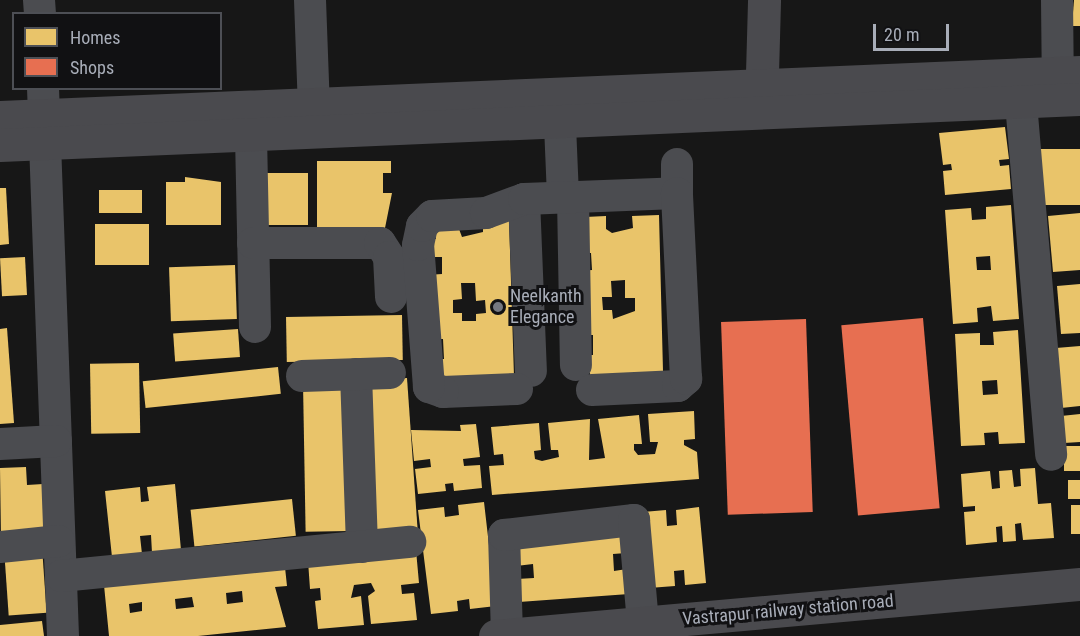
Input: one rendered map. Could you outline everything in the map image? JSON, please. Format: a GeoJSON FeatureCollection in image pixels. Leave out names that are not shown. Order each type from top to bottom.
{"type":"FeatureCollection","features":[{"type":"Feature","properties":{"kind":"street"},"geometry":{"type":"LineString","coordinates":[[310,0],[314,108]]}},
{"type":"Feature","properties":{"kind":"street"},"geometry":{"type":"LineString","coordinates":[[762,102],[764,0]]}},
{"type":"Feature","properties":{"kind":"street"},"geometry":{"type":"LineString","coordinates":[[1057,0],[1069,86]]}},
{"type":"Feature","properties":{"kind":"street"},"geometry":{"type":"LineString","coordinates":[[0,145],[43,115],[251,136],[560,125],[762,102],[1069,86]]}},
{"type":"Feature","properties":{"kind":"street"},"geometry":{"type":"LineString","coordinates":[[0,117],[314,108],[762,102],[1021,103],[1069,86]]}},
{"type":"Feature","properties":{"kind":"street"},"geometry":{"type":"LineString","coordinates":[[1021,103],[1051,455]]}},
{"type":"Feature","properties":{"kind":"street"},"geometry":{"type":"LineString","coordinates":[[43,115],[63,636]]}},
{"type":"Feature","properties":{"kind":"street"},"geometry":{"type":"LineString","coordinates":[[524,199],[524,380],[442,392],[429,387],[418,245],[422,226],[432,216],[486,213],[524,199],[568,197],[677,178],[686,379],[678,386],[584,378],[568,197],[560,125]]}},
{"type":"Feature","properties":{"kind":"street"},"geometry":{"type":"LineString","coordinates":[[251,136],[255,327]]}},
{"type":"Feature","properties":{"kind":"street"},"geometry":{"type":"LineString","coordinates":[[253,243],[380,243],[389,257],[391,297]]}},
{"type":"Feature","properties":{"kind":"street"},"geometry":{"type":"LineString","coordinates":[[302,376],[390,373]]}},
{"type":"Feature","properties":{"kind":"street"},"geometry":{"type":"LineString","coordinates":[[356,374],[362,547]]}},
{"type":"Feature","properties":{"kind":"street"},"geometry":{"type":"LineString","coordinates":[[0,444],[56,441]]}},
{"type":"Feature","properties":{"kind":"street"},"geometry":{"type":"LineString","coordinates":[[501,635],[504,535],[634,520],[644,623]]}},
{"type":"Feature","properties":{"kind":"street"},"geometry":{"type":"LineString","coordinates":[[0,547],[59,541]]}},
{"type":"Feature","properties":{"kind":"street"},"geometry":{"type":"LineString","coordinates":[[61,576],[410,542]]}},
{"type":"Feature","properties":{"kind":"street","name":"Vastrapur railway station road"},"geometry":{"type":"LineString","coordinates":[[501,635],[1080,584]]}},
{"type":"Feature","properties":{"kind":"building: Homes"},"geometry":{"type":"Polygon","coordinates":[[[1074,0],[1080,0],[1080,26],[1072,26],[1074,0]]]}},
{"type":"Feature","properties":{"kind":"building: Homes"},"geometry":{"type":"Polygon","coordinates":[[[1005,127],[1009,159],[999,160],[1000,166],[1009,165],[1011,189],[945,195],[943,171],[952,170],[951,164],[943,165],[939,133],[1005,127]]]}},
{"type":"Feature","properties":{"kind":"building: Homes"},"geometry":{"type":"Polygon","coordinates":[[[1041,149],[1080,149],[1080,205],[1041,205],[1041,149]]]}},
{"type":"Feature","properties":{"kind":"building: Homes"},"geometry":{"type":"Polygon","coordinates":[[[317,161],[391,161],[391,173],[383,173],[383,193],[392,193],[385,228],[317,228],[317,161]]]}},
{"type":"Feature","properties":{"kind":"building: Homes"},"geometry":{"type":"Polygon","coordinates":[[[256,173],[308,173],[308,225],[256,225],[256,173]]]}},
{"type":"Feature","properties":{"kind":"building: Homes"},"geometry":{"type":"Polygon","coordinates":[[[185,177],[221,182],[221,225],[166,225],[166,182],[185,182],[185,177]]]}},
{"type":"Feature","properties":{"kind":"building: Homes"},"geometry":{"type":"Polygon","coordinates":[[[0,188],[6,188],[9,244],[0,245],[0,188]]]}},
{"type":"Feature","properties":{"kind":"building: Homes"},"geometry":{"type":"Polygon","coordinates":[[[99,190],[142,190],[142,213],[99,213],[99,190]]]}},
{"type":"Feature","properties":{"kind":"building: Homes"},"geometry":{"type":"Polygon","coordinates":[[[1011,205],[1019,319],[993,321],[991,306],[977,308],[978,322],[953,324],[945,210],[971,208],[972,220],[986,219],[986,207],[1011,205]],[[990,256],[976,257],[977,270],[991,270],[990,256]]]}},
{"type":"Feature","properties":{"kind":"building: Homes"},"geometry":{"type":"Polygon","coordinates":[[[1080,213],[1080,270],[1053,272],[1048,216],[1080,213]]]}},
{"type":"Feature","properties":{"kind":"building: Homes","name":"Neelkanth Elegance"},"geometry":{"type":"Polygon","coordinates":[[[659,215],[663,371],[591,382],[590,373],[581,373],[580,355],[593,355],[593,335],[579,335],[577,271],[592,270],[591,253],[576,253],[585,217],[606,216],[606,229],[612,233],[633,228],[632,216],[659,215]],[[625,280],[611,281],[612,297],[602,297],[603,310],[612,310],[613,319],[635,311],[635,298],[625,298],[625,280]]]}},
{"type":"Feature","properties":{"kind":"building: Homes","name":"Neelkanth Elegance"},"geometry":{"type":"Polygon","coordinates":[[[509,219],[514,376],[441,386],[430,359],[444,359],[443,339],[429,339],[427,275],[442,274],[442,257],[427,257],[426,239],[436,239],[435,221],[456,221],[462,237],[483,232],[483,220],[509,219]],[[461,283],[462,299],[453,300],[453,313],[462,313],[462,321],[476,321],[476,314],[486,313],[485,300],[476,301],[475,283],[461,283]]]}},
{"type":"Feature","properties":{"kind":"building: Homes"},"geometry":{"type":"Polygon","coordinates":[[[95,224],[149,224],[149,265],[95,265],[95,224]]]}},
{"type":"Feature","properties":{"kind":"building: Homes"},"geometry":{"type":"Polygon","coordinates":[[[25,257],[27,295],[2,296],[0,258],[25,257]]]}},
{"type":"Feature","properties":{"kind":"building: Homes"},"geometry":{"type":"Polygon","coordinates":[[[235,265],[237,319],[171,321],[169,267],[235,265]]]}},
{"type":"Feature","properties":{"kind":"building: Homes"},"geometry":{"type":"Polygon","coordinates":[[[1080,284],[1080,333],[1061,334],[1057,286],[1080,284]]]}},
{"type":"Feature","properties":{"kind":"building: Homes"},"geometry":{"type":"Polygon","coordinates":[[[402,315],[403,360],[287,362],[286,317],[402,315]]]}},
{"type":"Feature","properties":{"kind":"building: Homes"},"geometry":{"type":"Polygon","coordinates":[[[7,328],[14,423],[0,424],[0,329],[7,328]]]}},
{"type":"Feature","properties":{"kind":"building: Homes"},"geometry":{"type":"Polygon","coordinates":[[[238,329],[240,357],[175,361],[173,334],[238,329]]]}},
{"type":"Feature","properties":{"kind":"building: Homes"},"geometry":{"type":"Polygon","coordinates":[[[1018,330],[1025,443],[999,444],[998,432],[984,433],[985,445],[961,446],[955,334],[980,333],[980,345],[994,345],[993,332],[1018,330]],[[997,380],[982,381],[983,395],[998,394],[997,380]]]}},
{"type":"Feature","properties":{"kind":"building: Homes"},"geometry":{"type":"Polygon","coordinates":[[[1080,346],[1080,406],[1061,408],[1056,348],[1080,346]]]}},
{"type":"Feature","properties":{"kind":"building: Homes"},"geometry":{"type":"Polygon","coordinates":[[[139,363],[140,433],[91,434],[90,364],[139,363]]]}},
{"type":"Feature","properties":{"kind":"building: Homes"},"geometry":{"type":"Polygon","coordinates":[[[278,367],[281,394],[146,408],[143,381],[278,367]]]}},
{"type":"Feature","properties":{"kind":"building: Homes"},"geometry":{"type":"Polygon","coordinates":[[[407,378],[418,535],[376,538],[365,381],[407,378]]]}},
{"type":"Feature","properties":{"kind":"building: Homes"},"geometry":{"type":"Polygon","coordinates":[[[346,382],[349,531],[306,532],[303,383],[346,382]]]}},
{"type":"Feature","properties":{"kind":"building: Homes"},"geometry":{"type":"Polygon","coordinates":[[[694,411],[695,439],[684,440],[684,445],[697,452],[699,479],[492,495],[489,466],[504,465],[503,454],[494,455],[491,427],[539,423],[541,450],[534,451],[535,459],[542,461],[559,457],[558,450],[551,450],[548,423],[590,419],[589,460],[605,458],[598,419],[639,415],[642,444],[634,444],[634,450],[638,455],[655,454],[658,442],[650,442],[648,414],[694,411]]]}},
{"type":"Feature","properties":{"kind":"building: Homes"},"geometry":{"type":"Polygon","coordinates":[[[1080,414],[1080,442],[1064,443],[1061,416],[1080,414]]]}},
{"type":"Feature","properties":{"kind":"building: Homes"},"geometry":{"type":"Polygon","coordinates":[[[476,424],[480,457],[463,459],[464,466],[480,465],[482,488],[454,491],[453,483],[445,484],[446,491],[418,494],[415,469],[431,467],[430,459],[414,461],[411,430],[461,431],[460,425],[476,424]]]}},
{"type":"Feature","properties":{"kind":"building: Homes"},"geometry":{"type":"Polygon","coordinates":[[[1064,446],[1080,446],[1080,471],[1064,471],[1064,446]]]}},
{"type":"Feature","properties":{"kind":"building: Homes"},"geometry":{"type":"Polygon","coordinates":[[[26,467],[27,485],[43,484],[45,537],[1,539],[0,468],[26,467]]]}},
{"type":"Feature","properties":{"kind":"building: Homes"},"geometry":{"type":"Polygon","coordinates":[[[1035,468],[1038,504],[1051,503],[1054,538],[1023,540],[1021,523],[1015,524],[1016,541],[1003,542],[1002,526],[996,527],[997,542],[966,545],[964,512],[975,511],[975,506],[963,507],[961,474],[990,471],[992,489],[1000,488],[999,471],[1012,470],[1014,487],[1021,486],[1020,469],[1035,468]]]}},
{"type":"Feature","properties":{"kind":"building: Homes"},"geometry":{"type":"Polygon","coordinates":[[[1068,480],[1080,480],[1080,499],[1068,499],[1068,480]]]}},
{"type":"Feature","properties":{"kind":"building: Homes"},"geometry":{"type":"Polygon","coordinates":[[[175,484],[181,550],[152,553],[151,535],[140,536],[142,554],[112,557],[105,491],[140,487],[141,502],[149,501],[147,487],[175,484]]]}},
{"type":"Feature","properties":{"kind":"building: Homes"},"geometry":{"type":"Polygon","coordinates":[[[292,499],[296,536],[194,546],[191,510],[292,499]]]}},
{"type":"Feature","properties":{"kind":"building: Homes"},"geometry":{"type":"Polygon","coordinates":[[[484,502],[496,606],[470,609],[469,599],[457,601],[458,611],[431,614],[418,510],[444,507],[445,517],[459,515],[458,505],[484,502]]]}},
{"type":"Feature","properties":{"kind":"building: Homes"},"geometry":{"type":"Polygon","coordinates":[[[1071,505],[1080,505],[1080,534],[1071,534],[1071,505]]]}},
{"type":"Feature","properties":{"kind":"building: Homes"},"geometry":{"type":"Polygon","coordinates":[[[699,507],[706,583],[685,585],[684,570],[674,571],[675,586],[649,588],[643,512],[666,510],[667,526],[677,525],[676,510],[699,507]]]}},
{"type":"Feature","properties":{"kind":"building: Homes"},"geometry":{"type":"Polygon","coordinates":[[[624,531],[626,553],[613,554],[614,571],[627,569],[629,594],[519,602],[517,579],[534,578],[533,564],[516,566],[514,539],[624,531]]]}},
{"type":"Feature","properties":{"kind":"building: Homes"},"geometry":{"type":"Polygon","coordinates":[[[42,547],[47,613],[9,615],[4,550],[42,547]]]}},
{"type":"Feature","properties":{"kind":"building: Homes"},"geometry":{"type":"Polygon","coordinates":[[[416,550],[419,583],[401,585],[402,594],[414,593],[417,620],[371,624],[368,596],[375,591],[371,583],[354,585],[351,598],[361,596],[364,625],[318,629],[315,601],[321,600],[320,588],[310,589],[308,561],[416,550]]]}},
{"type":"Feature","properties":{"kind":"building: Homes"},"geometry":{"type":"Polygon","coordinates":[[[284,558],[287,586],[275,587],[286,627],[198,636],[109,636],[103,575],[284,558]],[[242,591],[226,593],[227,604],[243,602],[242,591]],[[192,597],[175,599],[176,609],[194,607],[192,597]],[[142,602],[129,604],[130,613],[142,611],[142,602]]]}},
{"type":"Feature","properties":{"kind":"building: Homes"},"geometry":{"type":"Polygon","coordinates":[[[42,621],[44,636],[0,636],[0,625],[42,621]]]}},
{"type":"Feature","properties":{"kind":"building: Shops"},"geometry":{"type":"Polygon","coordinates":[[[923,318],[940,508],[858,515],[841,325],[923,318]]]}},
{"type":"Feature","properties":{"kind":"building: Shops"},"geometry":{"type":"Polygon","coordinates":[[[806,319],[813,512],[728,515],[721,322],[806,319]]]}},
{"type":"Feature","properties":{"kind":"place","name":"Neelkanth Elegance"},"geometry":{"type":"Point","coordinates":[498,307]}}]}
